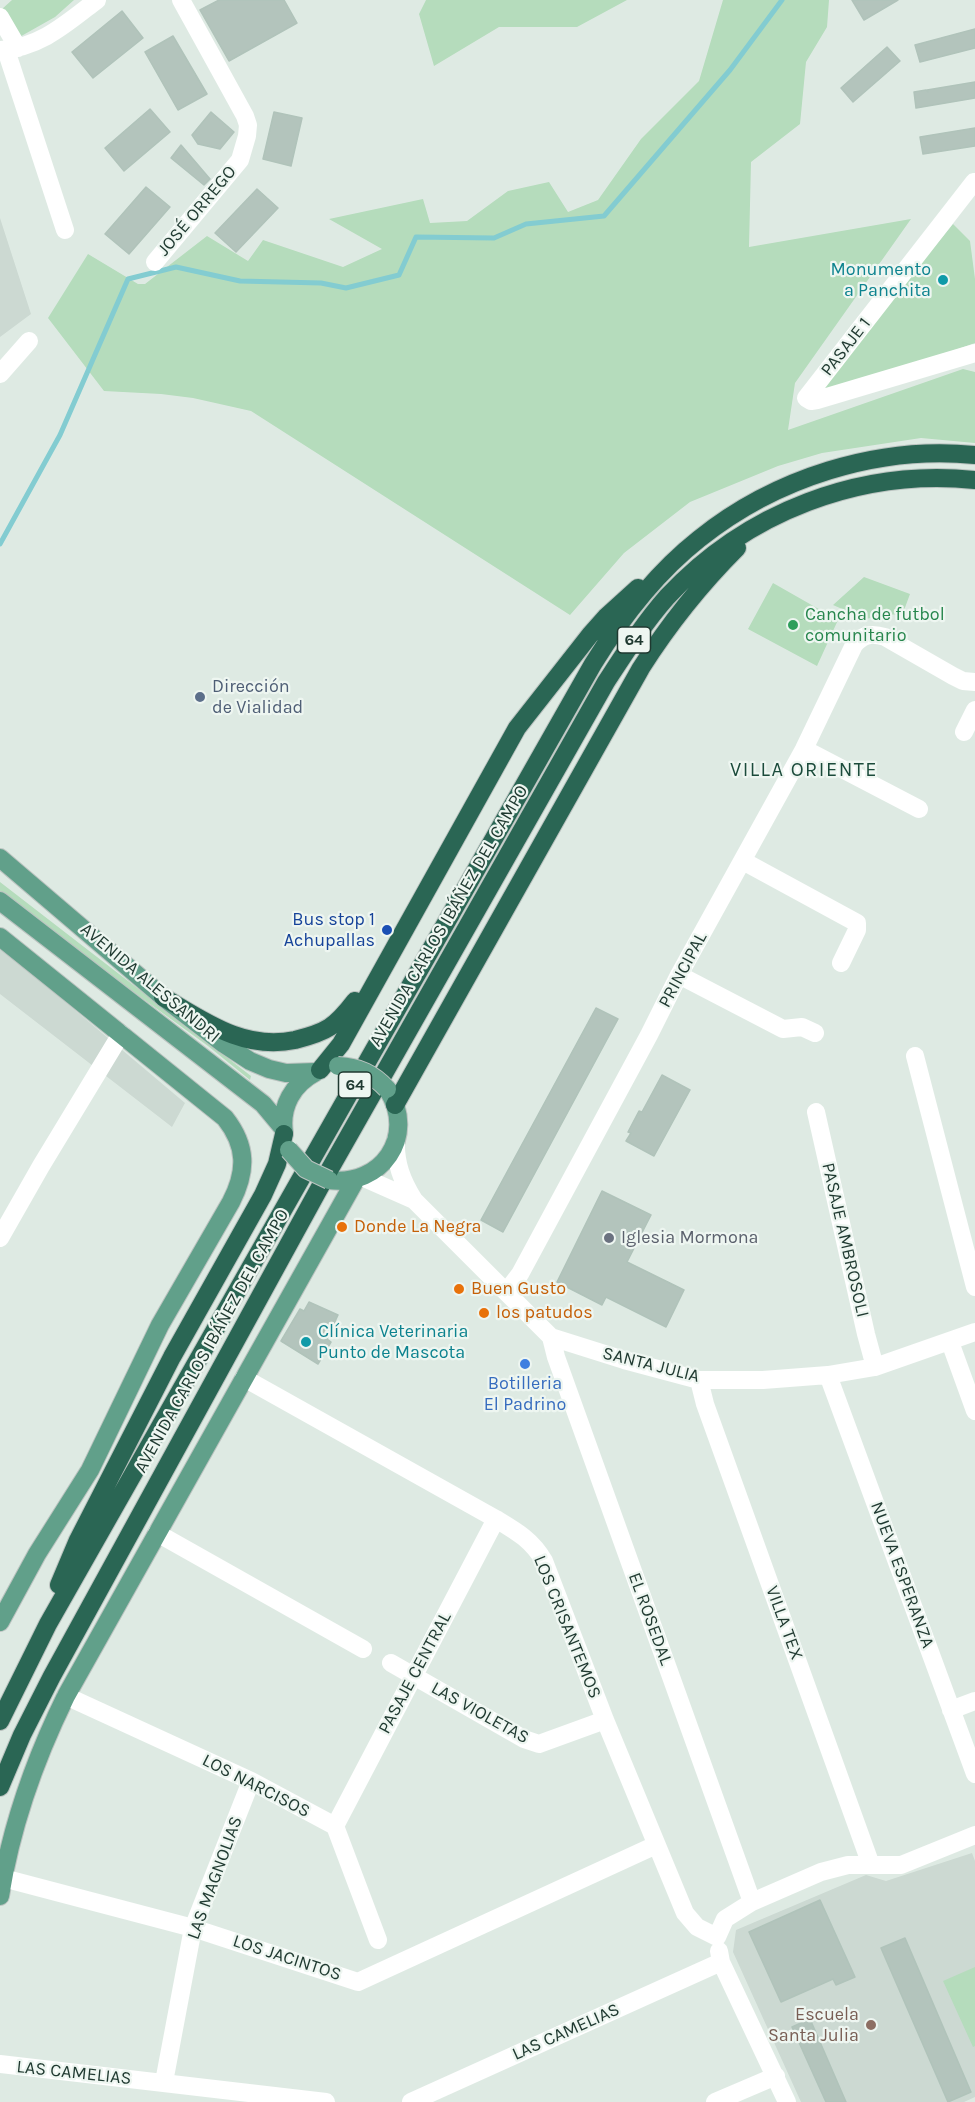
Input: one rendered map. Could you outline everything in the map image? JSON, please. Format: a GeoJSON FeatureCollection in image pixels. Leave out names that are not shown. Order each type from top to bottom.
{"type":"FeatureCollection","features":[{"type":"Feature","properties":{"kind":"highway","name":"AVENIDA CARLOS IBÁÑEZ DEL CAMPO"},"geometry":{"type":"LineString","coordinates":[[0,1721],[48,1624],[593,664],[623,619],[658,577],[698,539],[737,513],[782,489],[847,465],[904,454],[975,454]]}},
{"type":"Feature","properties":{"kind":"highway","name":"AVENIDA CARLOS IBÁÑEZ DEL CAMPO"},"geometry":{"type":"LineString","coordinates":[[0,1787],[32,1714],[63,1655],[331,1167],[606,682],[640,631],[667,597],[714,554],[763,522],[814,499],[858,486],[917,478],[975,480]]}},
{"type":"Feature","properties":{"kind":"highway"},"geometry":{"type":"LineString","coordinates":[[391,1097],[660,638],[704,582],[763,522]]}},
{"type":"Feature","properties":{"kind":"highway"},"geometry":{"type":"LineString","coordinates":[[317,1071],[341,1044],[517,728],[606,617],[642,584],[678,558]]}},
{"type":"Feature","properties":{"kind":"highway"},"geometry":{"type":"LineString","coordinates":[[163,997],[230,1035],[257,1042],[291,1041],[313,1036],[339,1022],[386,962]]}},
{"type":"Feature","properties":{"kind":"highway"},"geometry":{"type":"LineString","coordinates":[[48,1624],[60,1584],[78,1540],[183,1337],[263,1195],[277,1164],[285,1137]]}},
{"type":"Feature","properties":{"kind":"highway"},"geometry":{"type":"LineString","coordinates":[[0,1703],[30,1659]]}},
{"type":"Feature","properties":{"kind":"main road","name":"AVENIDA ALESSANDRI"},"geometry":{"type":"LineString","coordinates":[[0,858],[163,997],[224,1044],[268,1070],[286,1073],[317,1071]]}},
{"type":"Feature","properties":{"kind":"main road","name":"AVENIDA ALESSANDRI"},"geometry":{"type":"LineString","coordinates":[[0,901],[263,1104],[285,1137]]}},
{"type":"Feature","properties":{"kind":"main road"},"geometry":{"type":"LineString","coordinates":[[0,938],[225,1118],[237,1136],[243,1170],[231,1202],[160,1325],[90,1470],[37,1554],[0,1622]]}},
{"type":"Feature","properties":{"kind":"main road"},"geometry":{"type":"LineString","coordinates":[[348,1066],[373,1076],[391,1097],[399,1118],[396,1140],[381,1166],[359,1178],[342,1181],[328,1180],[306,1170],[285,1137],[284,1111],[290,1095],[301,1082],[317,1071],[348,1066]]}},
{"type":"Feature","properties":{"kind":"main road"},"geometry":{"type":"LineString","coordinates":[[1,1887],[32,1775],[66,1696],[359,1178]]}},
{"type":"Feature","properties":{"kind":"street"},"geometry":{"type":"LineString","coordinates":[[8,49],[46,38],[97,0]]}},
{"type":"Feature","properties":{"kind":"street","name":"JOSÉ ORREGO"},"geometry":{"type":"LineString","coordinates":[[155,262],[240,160],[247,136],[248,125],[245,116],[181,0]]}},
{"type":"Feature","properties":{"kind":"street"},"geometry":{"type":"LineString","coordinates":[[0,17],[65,230]]}},
{"type":"Feature","properties":{"kind":"street","name":"PASAJE 1"},"geometry":{"type":"LineString","coordinates":[[972,356],[817,400],[811,401],[806,398],[974,182]]}},
{"type":"Feature","properties":{"kind":"street"},"geometry":{"type":"LineString","coordinates":[[0,374],[29,341]]}},
{"type":"Feature","properties":{"kind":"street","name":"PRINCIPAL"},"geometry":{"type":"LineString","coordinates":[[507,1291],[520,1274],[679,975],[804,749],[854,645],[860,638],[867,635],[885,638],[963,681],[975,682]]}},
{"type":"Feature","properties":{"kind":"street"},"geometry":{"type":"LineString","coordinates":[[964,732],[975,710]]}},
{"type":"Feature","properties":{"kind":"street"},"geometry":{"type":"LineString","coordinates":[[804,749],[919,808]]}},
{"type":"Feature","properties":{"kind":"street"},"geometry":{"type":"LineString","coordinates":[[742,861],[857,923],[857,930],[841,963]]}},
{"type":"Feature","properties":{"kind":"street"},"geometry":{"type":"LineString","coordinates":[[679,975],[783,1029],[802,1027],[815,1033]]}},
{"type":"Feature","properties":{"kind":"street"},"geometry":{"type":"LineString","coordinates":[[0,1238],[121,1034]]}},
{"type":"Feature","properties":{"kind":"street"},"geometry":{"type":"LineString","coordinates":[[915,1056],[975,1287]]}},
{"type":"Feature","properties":{"kind":"street","name":"PASAJE AMBROSOLI"},"geometry":{"type":"LineString","coordinates":[[816,1112],[875,1367]]}},
{"type":"Feature","properties":{"kind":"street","name":"SANTA JULIA"},"geometry":{"type":"LineString","coordinates":[[396,1140],[399,1170],[414,1200],[551,1337],[699,1380],[763,1380],[828,1375],[875,1367],[975,1332]]}},
{"type":"Feature","properties":{"kind":"street","name":"SANTA JULIA"},"geometry":{"type":"LineString","coordinates":[[359,1178],[414,1200]]}},
{"type":"Feature","properties":{"kind":"street","name":"EL ROSEDAL"},"geometry":{"type":"LineString","coordinates":[[551,1337],[556,1357],[752,1902]]}},
{"type":"Feature","properties":{"kind":"street"},"geometry":{"type":"LineString","coordinates":[[950,1342],[975,1411]]}},
{"type":"Feature","properties":{"kind":"street","name":"NUEVA ESPERANZA"},"geometry":{"type":"LineString","coordinates":[[828,1375],[975,1774]]}},
{"type":"Feature","properties":{"kind":"street","name":"LOS CRISANTEMOS"},"geometry":{"type":"LineString","coordinates":[[244,1378],[524,1535],[538,1551],[685,1913],[697,1928],[717,1937]]}},
{"type":"Feature","properties":{"kind":"street","name":"VILLA TEX"},"geometry":{"type":"LineString","coordinates":[[699,1380],[709,1415],[871,1865]]}},
{"type":"Feature","properties":{"kind":"street","name":"PASAJE CENTRAL"},"geometry":{"type":"LineString","coordinates":[[335,1826],[496,1519]]}},
{"type":"Feature","properties":{"kind":"street"},"geometry":{"type":"LineString","coordinates":[[157,1533],[363,1649]]}},
{"type":"Feature","properties":{"kind":"street","name":"LAS VIOLETAS"},"geometry":{"type":"LineString","coordinates":[[391,1663],[524,1739],[539,1744],[605,1720]]}},
{"type":"Feature","properties":{"kind":"street","name":"LOS NARCISOS"},"geometry":{"type":"LineString","coordinates":[[66,1696],[251,1781],[335,1826]]}},
{"type":"Feature","properties":{"kind":"street"},"geometry":{"type":"LineString","coordinates":[[951,1710],[975,1701]]}},
{"type":"Feature","properties":{"kind":"street","name":"LAS MAGNOLIAS"},"geometry":{"type":"LineString","coordinates":[[164,2082],[193,1928],[251,1781]]}},
{"type":"Feature","properties":{"kind":"street"},"geometry":{"type":"LineString","coordinates":[[335,1826],[378,1940]]}},
{"type":"Feature","properties":{"kind":"street"},"geometry":{"type":"LineString","coordinates":[[787,2102],[721,1962],[717,1937],[725,1919],[752,1902],[821,1872],[848,1865],[901,1865],[975,1835]]}},
{"type":"Feature","properties":{"kind":"street","name":"LOS JACINTOS"},"geometry":{"type":"LineString","coordinates":[[1,1887],[193,1928],[358,1982],[656,1845]]}},
{"type":"Feature","properties":{"kind":"street","name":"LAS CAMELIAS"},"geometry":{"type":"LineString","coordinates":[[411,2102],[721,1962]]}},
{"type":"Feature","properties":{"kind":"street","name":"LAS CAMELIAS"},"geometry":{"type":"LineString","coordinates":[[0,2064],[326,2102]]}},
{"type":"Feature","properties":{"kind":"street"},"geometry":{"type":"LineString","coordinates":[[716,2102],[776,2076]]}},
{"type":"Feature","properties":{"kind":"shaded area"},"geometry":{"type":"Polygon","coordinates":[[[0,218],[31,314],[0,337],[0,218]]]}},
{"type":"Feature","properties":{"kind":"shaded area"},"geometry":{"type":"Polygon","coordinates":[[[0,949],[185,1103],[172,1127],[0,994],[0,949]]]}},
{"type":"Feature","properties":{"kind":"shaded area","name":"Escuela Santa Julia"},"geometry":{"type":"Polygon","coordinates":[[[972,1853],[975,1861],[975,2097],[964,2102],[801,2102],[733,1952],[736,1930],[866,1875],[886,1881],[972,1853]]]}},
{"type":"Feature","properties":{"kind":"green space"},"geometry":{"type":"Polygon","coordinates":[[[12,0],[74,0],[55,17],[16,39],[2,9],[12,0]]]}},
{"type":"Feature","properties":{"kind":"green space"},"geometry":{"type":"Polygon","coordinates":[[[426,0],[627,0],[577,27],[499,27],[434,66],[419,14],[426,0]]]}},
{"type":"Feature","properties":{"kind":"green space"},"geometry":{"type":"Polygon","coordinates":[[[723,0],[829,0],[827,27],[806,62],[800,124],[751,162],[749,247],[911,219],[795,383],[788,430],[963,369],[975,372],[975,443],[921,438],[822,453],[778,466],[690,502],[624,553],[570,615],[251,411],[193,398],[104,391],[48,318],[88,254],[138,284],[145,284],[207,236],[248,261],[263,240],[343,267],[382,249],[329,219],[423,199],[430,223],[467,221],[508,191],[549,182],[568,212],[598,200],[641,139],[699,81],[723,0]]]}},
{"type":"Feature","properties":{"kind":"green space"},"geometry":{"type":"Polygon","coordinates":[[[953,224],[970,241],[975,279],[975,343],[812,397],[953,224]]]}},
{"type":"Feature","properties":{"kind":"green space"},"geometry":{"type":"Polygon","coordinates":[[[864,577],[910,594],[903,613],[865,619],[833,605],[864,577]]]}},
{"type":"Feature","properties":{"kind":"green space","name":"Cancha de futbol comunitario"},"geometry":{"type":"Polygon","coordinates":[[[773,583],[838,620],[817,666],[748,629],[773,583]]]}},
{"type":"Feature","properties":{"kind":"green space"},"geometry":{"type":"Polygon","coordinates":[[[0,882],[251,1076],[250,1080],[0,891],[0,882]]]}},
{"type":"Feature","properties":{"kind":"green space"},"geometry":{"type":"Polygon","coordinates":[[[975,1967],[975,2046],[973,2047],[943,1981],[975,1967]]]}},
{"type":"Feature","properties":{"kind":"building"},"geometry":{"type":"Polygon","coordinates":[[[219,0],[284,0],[297,23],[229,61],[200,10],[219,0]]]}},
{"type":"Feature","properties":{"kind":"building"},"geometry":{"type":"Polygon","coordinates":[[[852,0],[898,0],[864,20],[852,0]]]}},
{"type":"Feature","properties":{"kind":"building"},"geometry":{"type":"Polygon","coordinates":[[[122,11],[143,38],[93,78],[72,52],[122,11]]]}},
{"type":"Feature","properties":{"kind":"building"},"geometry":{"type":"Polygon","coordinates":[[[975,29],[975,48],[920,62],[915,45],[975,29]]]}},
{"type":"Feature","properties":{"kind":"building"},"geometry":{"type":"Polygon","coordinates":[[[173,36],[207,94],[178,110],[145,52],[173,36]]]}},
{"type":"Feature","properties":{"kind":"building"},"geometry":{"type":"Polygon","coordinates":[[[887,47],[900,61],[853,102],[841,88],[887,47]]]}},
{"type":"Feature","properties":{"kind":"building"},"geometry":{"type":"Polygon","coordinates":[[[975,82],[975,98],[916,108],[914,92],[926,90],[928,92],[927,90],[975,82]]]}},
{"type":"Feature","properties":{"kind":"building"},"geometry":{"type":"Polygon","coordinates":[[[150,109],[170,132],[124,171],[105,148],[150,109]]]}},
{"type":"Feature","properties":{"kind":"building"},"geometry":{"type":"Polygon","coordinates":[[[211,112],[234,132],[220,149],[198,144],[192,135],[211,112]]]}},
{"type":"Feature","properties":{"kind":"building"},"geometry":{"type":"Polygon","coordinates":[[[274,112],[302,118],[291,166],[263,159],[274,112]]]}},
{"type":"Feature","properties":{"kind":"building"},"geometry":{"type":"Polygon","coordinates":[[[975,128],[975,146],[923,154],[920,137],[975,128]]]}},
{"type":"Feature","properties":{"kind":"building"},"geometry":{"type":"Polygon","coordinates":[[[181,145],[210,179],[204,185],[171,158],[181,145]]]}},
{"type":"Feature","properties":{"kind":"building"},"geometry":{"type":"Polygon","coordinates":[[[146,187],[170,207],[129,254],[105,234],[146,187]]]}},
{"type":"Feature","properties":{"kind":"building"},"geometry":{"type":"Polygon","coordinates":[[[257,189],[278,208],[236,252],[215,233],[257,189]]]}},
{"type":"Feature","properties":{"kind":"building"},"geometry":{"type":"Polygon","coordinates":[[[596,1008],[618,1019],[503,1232],[481,1220],[596,1008]]]}},
{"type":"Feature","properties":{"kind":"building"},"geometry":{"type":"Polygon","coordinates":[[[662,1075],[690,1090],[654,1156],[626,1141],[639,1111],[642,1112],[662,1075]]]}},
{"type":"Feature","properties":{"kind":"building","name":"Iglesia Mormona"},"geometry":{"type":"Polygon","coordinates":[[[602,1191],[651,1215],[627,1262],[684,1290],[666,1327],[606,1297],[602,1305],[557,1282],[602,1191]]]}},
{"type":"Feature","properties":{"kind":"building"},"geometry":{"type":"Polygon","coordinates":[[[309,1302],[338,1315],[327,1339],[331,1342],[318,1364],[281,1341],[300,1309],[304,1311],[309,1302]]]}},
{"type":"Feature","properties":{"kind":"building"},"geometry":{"type":"Polygon","coordinates":[[[820,1900],[855,1977],[836,1985],[833,1979],[781,2002],[749,1932],[820,1900]]]}},
{"type":"Feature","properties":{"kind":"building"},"geometry":{"type":"Polygon","coordinates":[[[905,1938],[971,2092],[948,2102],[881,1948],[905,1938]]]}},
{"type":"Feature","properties":{"kind":"building"},"geometry":{"type":"Polygon","coordinates":[[[810,2019],[846,2102],[826,2102],[792,2027],[810,2019]]]}},
{"type":"Feature","properties":{"kind":"waterway"},"geometry":{"type":"LineString","coordinates":[[0,544],[60,435],[128,279],[176,267],[240,281],[321,283],[346,288],[399,275],[416,237],[494,238],[526,224],[604,216],[730,70],[782,0]]}},
{"type":"Feature","properties":{"kind":"place","name":"Monumento a Panchita"},"geometry":{"type":"Point","coordinates":[943,280]}},
{"type":"Feature","properties":{"kind":"place","name":"Cancha de futbol comunitario"},"geometry":{"type":"Point","coordinates":[793,625]}},
{"type":"Feature","properties":{"kind":"place","name":"Dirección de Vialidad"},"geometry":{"type":"Point","coordinates":[200,697]}},
{"type":"Feature","properties":{"kind":"place","name":"Bus stop 1 Achupallas"},"geometry":{"type":"Point","coordinates":[387,930]}},
{"type":"Feature","properties":{"kind":"place","name":"Donde La Negra"},"geometry":{"type":"Point","coordinates":[342,1227]}},
{"type":"Feature","properties":{"kind":"place","name":"Iglesia Mormona"},"geometry":{"type":"Point","coordinates":[609,1238]}},
{"type":"Feature","properties":{"kind":"place","name":"Buen Gusto"},"geometry":{"type":"Point","coordinates":[459,1289]}},
{"type":"Feature","properties":{"kind":"place","name":"los patudos"},"geometry":{"type":"Point","coordinates":[484,1313]}},
{"type":"Feature","properties":{"kind":"place","name":"Clínica Veterinaria Punto de Mascota"},"geometry":{"type":"Point","coordinates":[306,1342]}},
{"type":"Feature","properties":{"kind":"place","name":"Botilleria El Padrino"},"geometry":{"type":"Point","coordinates":[525,1364]}},
{"type":"Feature","properties":{"kind":"place","name":"Escuela Santa Julia"},"geometry":{"type":"Point","coordinates":[871,2025]}},
{"type":"Feature","properties":{"kind":"district","name":"VILLA ORIENTE"},"geometry":{"type":"Point","coordinates":[804,770]}}]}
